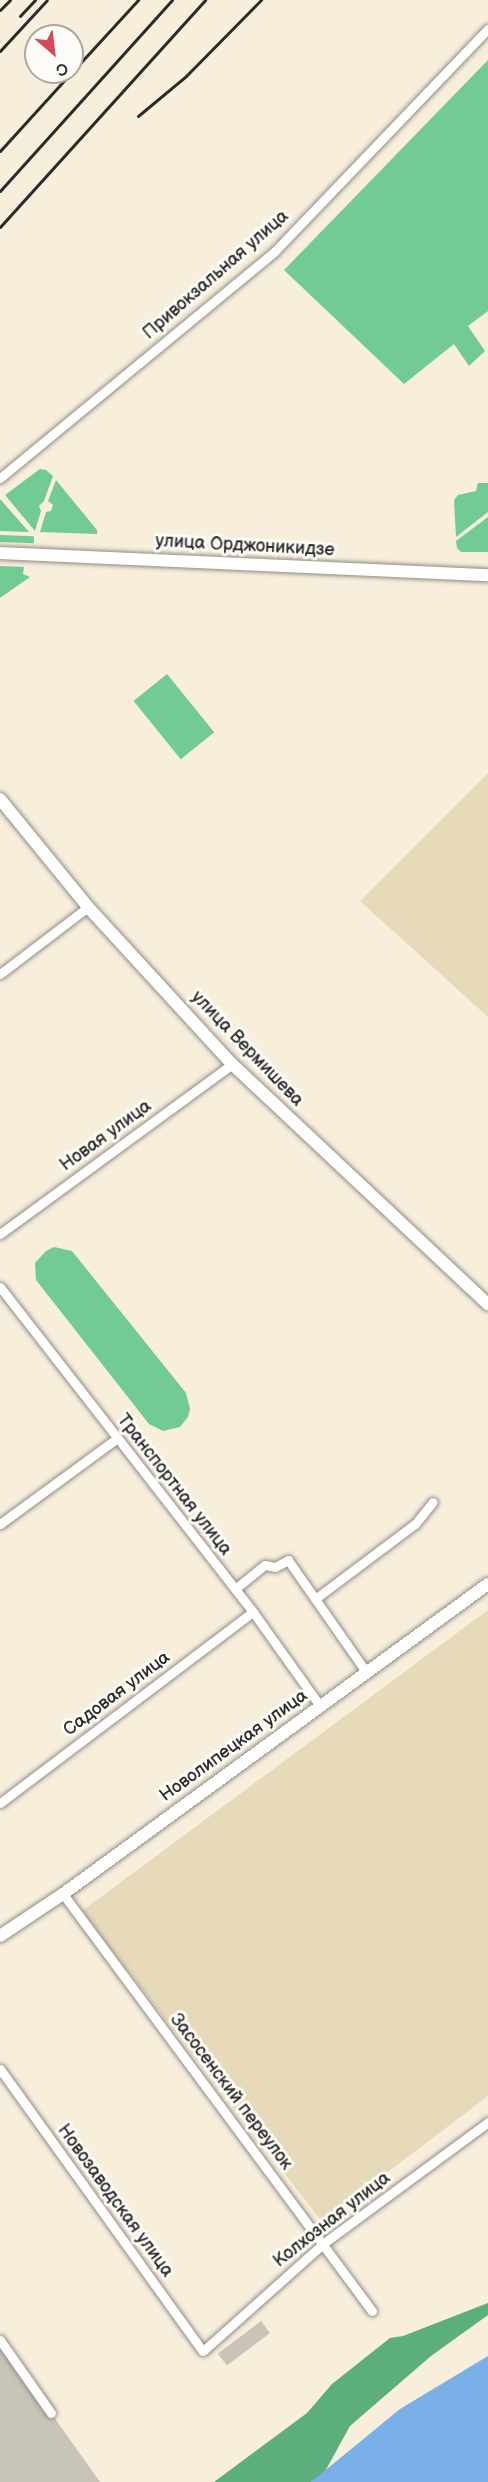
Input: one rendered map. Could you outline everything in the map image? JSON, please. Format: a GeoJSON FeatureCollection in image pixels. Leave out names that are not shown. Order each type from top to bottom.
{"type":"FeatureCollection","features":[{"type":"Feature","properties":{"kind":"street","name":"Привокзальная улица"},"geometry":{"type":"LineString","coordinates":[[0,478],[274,252],[488,29]]}},
{"type":"Feature","properties":{"kind":"street","name":"улица Орджоникидзе"},"geometry":{"type":"LineString","coordinates":[[0,553],[488,575]]}},
{"type":"Feature","properties":{"kind":"street","name":"улица Вермишева"},"geometry":{"type":"LineString","coordinates":[[0,800],[88,907],[232,1064],[488,1304]]}},
{"type":"Feature","properties":{"kind":"street"},"geometry":{"type":"LineString","coordinates":[[0,974],[88,907]]}},
{"type":"Feature","properties":{"kind":"street","name":"Новая улица"},"geometry":{"type":"LineString","coordinates":[[0,1234],[232,1064]]}},
{"type":"Feature","properties":{"kind":"street","name":"Транспортная улица"},"geometry":{"type":"LineString","coordinates":[[0,1287],[253,1612],[320,1706]]}},
{"type":"Feature","properties":{"kind":"street"},"geometry":{"type":"LineString","coordinates":[[0,1524],[116,1438]]}},
{"type":"Feature","properties":{"kind":"street"},"geometry":{"type":"LineString","coordinates":[[315,1599],[415,1524],[433,1502]]}},
{"type":"Feature","properties":{"kind":"street"},"geometry":{"type":"LineString","coordinates":[[235,1589],[265,1565],[275,1567],[288,1560],[366,1672]]}},
{"type":"Feature","properties":{"kind":"street","name":"Новолипецкая улица"},"geometry":{"type":"LineString","coordinates":[[0,1936],[63,1894],[488,1584]]}},
{"type":"Feature","properties":{"kind":"street","name":"Садовая улица"},"geometry":{"type":"LineString","coordinates":[[0,1803],[253,1612]]}},
{"type":"Feature","properties":{"kind":"street","name":"Засосенский переулок"},"geometry":{"type":"LineString","coordinates":[[63,1894],[324,2243],[372,2311]]}},
{"type":"Feature","properties":{"kind":"street","name":"Новозаводская улица"},"geometry":{"type":"LineString","coordinates":[[0,2069],[203,2351]]}},
{"type":"Feature","properties":{"kind":"street","name":"Колхозная улица"},"geometry":{"type":"LineString","coordinates":[[203,2351],[324,2243],[488,2122]]}},
{"type":"Feature","properties":{"kind":"street"},"geometry":{"type":"LineString","coordinates":[[0,2340],[51,2413]]}},
{"type":"Feature","properties":{"kind":"shaded area"},"geometry":{"type":"Polygon","coordinates":[[[488,773],[488,1017],[360,901],[488,773]]]}},
{"type":"Feature","properties":{"kind":"shaded area"},"geometry":{"type":"Polygon","coordinates":[[[488,1610],[488,2096],[322,2222],[82,1911],[488,1610]]]}},
{"type":"Feature","properties":{"kind":"shaded area"},"geometry":{"type":"Polygon","coordinates":[[[261,2321],[270,2333],[227,2365],[218,2353],[261,2321]]]}},
{"type":"Feature","properties":{"kind":"shaded area"},"geometry":{"type":"Polygon","coordinates":[[[0,2343],[51,2413],[100,2482],[0,2482],[0,2343]]]}},
{"type":"Feature","properties":{"kind":"green space"},"geometry":{"type":"Polygon","coordinates":[[[488,60],[488,311],[468,326],[485,351],[469,366],[454,344],[404,384],[284,270],[488,60]]]}},
{"type":"Feature","properties":{"kind":"green space"},"geometry":{"type":"Polygon","coordinates":[[[40,469],[46,470],[53,476],[44,501],[39,506],[41,511],[35,531],[5,495],[40,469]]]}},
{"type":"Feature","properties":{"kind":"green space"},"geometry":{"type":"Polygon","coordinates":[[[56,480],[97,530],[97,534],[40,532],[46,512],[51,511],[53,505],[48,501],[56,480]]]}},
{"type":"Feature","properties":{"kind":"green space"},"geometry":{"type":"Polygon","coordinates":[[[478,483],[488,483],[488,512],[456,537],[454,500],[458,495],[476,491],[478,483]]]}},
{"type":"Feature","properties":{"kind":"green space"},"geometry":{"type":"Polygon","coordinates":[[[0,499],[29,532],[0,531],[0,499]]]}},
{"type":"Feature","properties":{"kind":"green space"},"geometry":{"type":"Polygon","coordinates":[[[488,517],[488,552],[461,552],[457,548],[456,541],[488,517]]]}},
{"type":"Feature","properties":{"kind":"green space"},"geometry":{"type":"Polygon","coordinates":[[[0,535],[34,536],[34,543],[0,542],[0,535]]]}},
{"type":"Feature","properties":{"kind":"green space"},"geometry":{"type":"Polygon","coordinates":[[[0,566],[24,567],[23,574],[30,577],[0,598],[0,566]]]}},
{"type":"Feature","properties":{"kind":"green space"},"geometry":{"type":"Polygon","coordinates":[[[167,674],[214,732],[181,759],[134,701],[167,674]]]}},
{"type":"Feature","properties":{"kind":"green space"},"geometry":{"type":"Polygon","coordinates":[[[54,1247],[72,1251],[186,1393],[190,1409],[188,1417],[180,1427],[163,1431],[149,1424],[36,1280],[35,1263],[46,1251],[54,1247]]]}},
{"type":"Feature","properties":{"kind":"green space"},"geometry":{"type":"Polygon","coordinates":[[[488,2303],[488,2315],[431,2356],[350,2426],[323,2475],[311,2482],[214,2482],[307,2413],[332,2384],[390,2338],[403,2336],[488,2303]]]}},
{"type":"Feature","properties":{"kind":"water"},"geometry":{"type":"Polygon","coordinates":[[[488,2356],[488,2482],[311,2482],[400,2409],[488,2356]]]}},
{"type":"Feature","properties":{"kind":"railway"},"geometry":{"type":"LineString","coordinates":[[0,10],[10,0]]}},
{"type":"Feature","properties":{"kind":"railway"},"geometry":{"type":"LineString","coordinates":[[20,16],[35,0]]}},
{"type":"Feature","properties":{"kind":"railway"},"geometry":{"type":"LineString","coordinates":[[0,51],[47,0]]}},
{"type":"Feature","properties":{"kind":"railway"},"geometry":{"type":"LineString","coordinates":[[84,59],[138,0]]}},
{"type":"Feature","properties":{"kind":"railway"},"geometry":{"type":"LineString","coordinates":[[0,191],[172,0]]}},
{"type":"Feature","properties":{"kind":"railway"},"geometry":{"type":"LineString","coordinates":[[0,227],[205,0]]}},
{"type":"Feature","properties":{"kind":"railway"},"geometry":{"type":"LineString","coordinates":[[138,116],[186,76],[261,0]]}},
{"type":"Feature","properties":{"kind":"railway"},"geometry":{"type":"LineString","coordinates":[[0,151],[61,84]]}}]}
